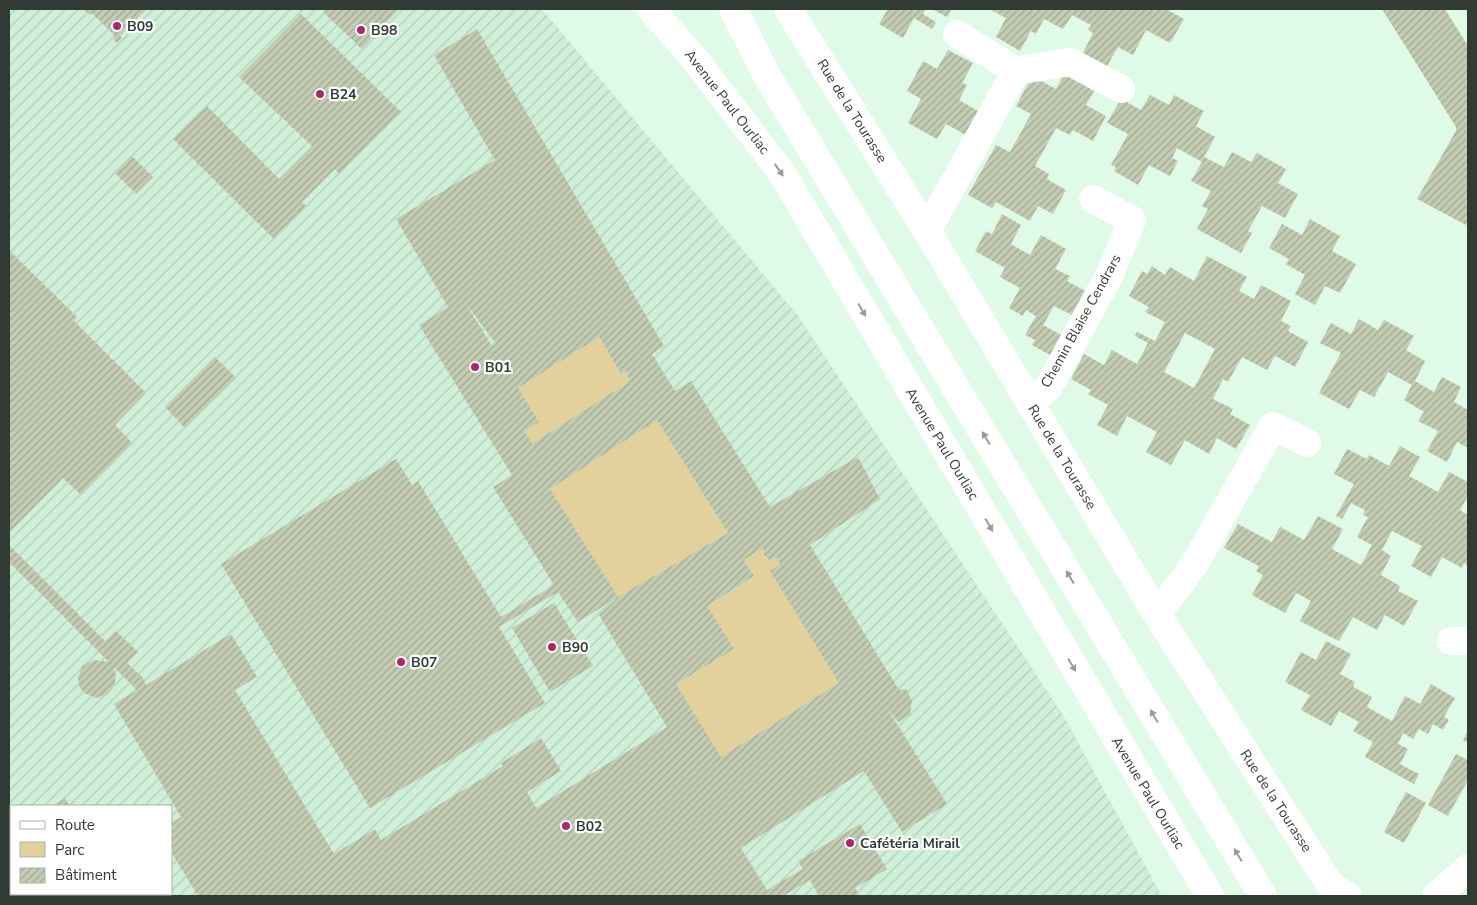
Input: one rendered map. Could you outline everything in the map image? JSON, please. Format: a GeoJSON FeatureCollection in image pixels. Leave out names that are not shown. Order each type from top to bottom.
{"type":"FeatureCollection","features":[{"type":"Feature","properties":{"kind":"main road","name":"Avenue Paul Ourliac"},"geometry":{"type":"LineString","coordinates":[[651,9],[693,57],[782,173],[1210,896]]}},
{"type":"Feature","properties":{"kind":"main road"},"geometry":{"type":"LineString","coordinates":[[733,9],[766,74],[1264,896]]}},
{"type":"Feature","properties":{"kind":"main road","name":"Rue de la Tourasse"},"geometry":{"type":"LineString","coordinates":[[788,9],[927,231],[1156,613],[1331,886],[1348,896]]}},
{"type":"Feature","properties":{"kind":"main road"},"geometry":{"type":"LineString","coordinates":[[957,34],[1016,71],[1070,62],[1122,89]]}},
{"type":"Feature","properties":{"kind":"main road"},"geometry":{"type":"LineString","coordinates":[[927,231],[1016,71]]}},
{"type":"Feature","properties":{"kind":"main road","name":"Chemin Blaise Cendrars"},"geometry":{"type":"LineString","coordinates":[[1030,403],[1048,388],[1111,272],[1132,220],[1093,199]]}},
{"type":"Feature","properties":{"kind":"main road"},"geometry":{"type":"LineString","coordinates":[[1156,613],[1194,565],[1273,426],[1307,443]]}},
{"type":"Feature","properties":{"kind":"main road"},"geometry":{"type":"LineString","coordinates":[[1436,896],[1468,868]]}},
{"type":"Feature","properties":{"kind":"shaded area"},"geometry":{"type":"Polygon","coordinates":[[[9,9],[542,9],[798,316],[1063,715],[1162,896],[9,896],[9,9]]]}},
{"type":"Feature","properties":{"kind":"green space"},"geometry":{"type":"Polygon","coordinates":[[[599,337],[621,374],[627,371],[629,382],[532,444],[524,431],[538,421],[518,388],[599,337]]]}},
{"type":"Feature","properties":{"kind":"green space"},"geometry":{"type":"Polygon","coordinates":[[[657,420],[728,533],[618,597],[550,489],[657,420]]]}},
{"type":"Feature","properties":{"kind":"green space"},"geometry":{"type":"Polygon","coordinates":[[[763,548],[764,556],[769,560],[776,557],[780,564],[770,571],[839,683],[721,757],[676,684],[733,649],[707,606],[754,577],[744,560],[763,548]]]}},
{"type":"Feature","properties":{"kind":"building","name":"B09"},"geometry":{"type":"Polygon","coordinates":[[[83,9],[147,9],[120,36],[122,38],[117,43],[113,39],[115,36],[92,13],[90,15],[83,9]]]}},
{"type":"Feature","properties":{"kind":"building","name":"B98"},"geometry":{"type":"Polygon","coordinates":[[[327,9],[399,9],[362,49],[323,12],[327,9]]]}},
{"type":"Feature","properties":{"kind":"building"},"geometry":{"type":"Polygon","coordinates":[[[888,9],[926,9],[923,14],[936,22],[932,29],[914,18],[903,38],[879,24],[888,9]]]}},
{"type":"Feature","properties":{"kind":"building"},"geometry":{"type":"Polygon","coordinates":[[[932,9],[952,9],[947,17],[932,9]]]}},
{"type":"Feature","properties":{"kind":"building"},"geometry":{"type":"Polygon","coordinates":[[[989,9],[1166,9],[1184,19],[1170,43],[1146,30],[1133,55],[1118,47],[1107,66],[1083,53],[1093,33],[1088,30],[1091,25],[1072,15],[1063,29],[1044,19],[1036,34],[1031,31],[1020,51],[996,37],[1006,18],[989,9]]]}},
{"type":"Feature","properties":{"kind":"building"},"geometry":{"type":"Polygon","coordinates":[[[1382,9],[1445,9],[1468,46],[1468,220],[1466,225],[1417,199],[1456,131],[1456,127],[1382,9]]]}},
{"type":"Feature","properties":{"kind":"building","name":"B24"},"geometry":{"type":"Polygon","coordinates":[[[301,14],[401,112],[339,174],[335,169],[302,202],[306,206],[273,238],[173,139],[207,106],[279,179],[312,146],[239,77],[301,14]]]}},
{"type":"Feature","properties":{"kind":"building"},"geometry":{"type":"Polygon","coordinates":[[[477,29],[664,346],[652,354],[675,391],[691,381],[770,507],[858,457],[880,499],[810,545],[899,690],[906,689],[912,701],[910,715],[898,722],[887,708],[947,804],[902,832],[864,771],[741,848],[767,890],[803,869],[798,861],[860,824],[887,869],[855,888],[860,896],[819,896],[810,880],[783,896],[198,896],[172,854],[172,822],[181,817],[114,704],[137,690],[115,668],[115,684],[108,694],[96,698],[84,693],[79,686],[78,678],[82,666],[94,660],[109,662],[9,562],[9,545],[105,641],[116,631],[138,652],[127,663],[143,678],[146,685],[231,634],[257,677],[235,690],[334,854],[375,829],[381,840],[503,766],[501,763],[541,738],[561,771],[527,792],[536,808],[667,727],[599,615],[618,597],[578,622],[558,592],[499,627],[545,703],[370,808],[221,564],[396,459],[412,485],[418,481],[501,617],[554,585],[493,487],[512,475],[419,325],[448,307],[396,219],[495,160],[434,55],[477,29]],[[464,301],[492,346],[496,344],[464,301]],[[599,337],[518,388],[539,422],[524,431],[532,444],[629,382],[627,371],[621,374],[599,337]],[[657,420],[550,489],[618,597],[728,533],[657,420]],[[763,548],[744,560],[754,576],[707,606],[734,649],[676,684],[721,757],[839,683],[770,571],[780,564],[776,557],[769,560],[764,555],[763,548]]]}},
{"type":"Feature","properties":{"kind":"building"},"geometry":{"type":"Polygon","coordinates":[[[948,50],[973,63],[962,83],[967,85],[959,100],[978,111],[966,135],[946,124],[937,139],[908,123],[921,99],[907,91],[923,61],[937,69],[948,50]]]}},
{"type":"Feature","properties":{"kind":"building"},"geometry":{"type":"Polygon","coordinates":[[[1064,74],[1094,91],[1086,105],[1106,116],[1093,141],[1073,130],[1070,135],[1056,128],[1035,166],[1049,174],[1047,179],[1066,190],[1053,214],[1038,206],[1030,221],[996,202],[992,208],[968,195],[996,145],[1010,152],[1031,114],[1016,106],[1032,76],[1056,89],[1064,74]]]}},
{"type":"Feature","properties":{"kind":"building"},"geometry":{"type":"Polygon","coordinates":[[[1150,95],[1169,105],[1174,95],[1204,111],[1196,126],[1215,137],[1204,157],[1224,167],[1232,152],[1251,162],[1257,153],[1286,169],[1278,183],[1298,194],[1285,218],[1262,206],[1248,231],[1252,233],[1241,253],[1197,229],[1208,209],[1202,206],[1211,191],[1191,181],[1202,162],[1177,148],[1172,158],[1178,161],[1170,176],[1149,165],[1138,185],[1114,171],[1116,167],[1111,165],[1128,134],[1107,123],[1121,99],[1141,110],[1150,95]]]}},
{"type":"Feature","properties":{"kind":"building"},"geometry":{"type":"Polygon","coordinates":[[[132,156],[153,177],[136,194],[115,173],[132,156]]]}},
{"type":"Feature","properties":{"kind":"building"},"geometry":{"type":"Polygon","coordinates":[[[1002,214],[1021,225],[1011,244],[1030,255],[1041,235],[1066,249],[1055,269],[1070,276],[1067,281],[1087,292],[1074,316],[1054,306],[1043,325],[1063,336],[1052,356],[1032,345],[1035,340],[1025,335],[1036,316],[1026,310],[1023,316],[1009,308],[1020,288],[1000,277],[1005,268],[975,251],[986,231],[992,234],[1002,214]]]}},
{"type":"Feature","properties":{"kind":"building"},"geometry":{"type":"Polygon","coordinates":[[[1310,219],[1340,236],[1332,251],[1356,264],[1340,293],[1325,286],[1315,305],[1295,294],[1305,275],[1286,264],[1289,259],[1269,248],[1282,224],[1302,235],[1310,219]]]}},
{"type":"Feature","properties":{"kind":"building"},"geometry":{"type":"Polygon","coordinates":[[[9,250],[77,317],[74,321],[146,393],[115,425],[132,443],[81,495],[63,478],[9,533],[9,250]]]}},
{"type":"Feature","properties":{"kind":"building"},"geometry":{"type":"Polygon","coordinates":[[[1207,256],[1247,277],[1239,291],[1254,299],[1261,285],[1291,301],[1281,321],[1291,326],[1288,331],[1308,342],[1295,367],[1275,356],[1267,370],[1242,357],[1228,382],[1223,379],[1213,399],[1233,409],[1230,414],[1250,425],[1236,449],[1217,438],[1209,454],[1185,440],[1171,465],[1146,452],[1157,432],[1127,416],[1117,436],[1097,425],[1108,405],[1088,394],[1091,390],[1071,379],[1084,354],[1104,365],[1112,350],[1137,364],[1148,343],[1135,336],[1137,332],[1155,341],[1165,322],[1145,312],[1149,307],[1129,296],[1142,271],[1147,274],[1152,266],[1165,275],[1170,267],[1194,281],[1207,256]],[[1185,333],[1164,372],[1194,388],[1215,349],[1185,333]]]}},
{"type":"Feature","properties":{"kind":"building"},"geometry":{"type":"Polygon","coordinates":[[[1359,319],[1378,330],[1384,320],[1414,336],[1406,350],[1425,361],[1415,381],[1434,392],[1442,377],[1461,387],[1454,402],[1468,410],[1468,448],[1457,442],[1447,462],[1427,451],[1438,431],[1418,421],[1424,412],[1404,400],[1412,385],[1388,372],[1374,397],[1360,390],[1349,409],[1319,393],[1341,353],[1320,343],[1331,323],[1351,334],[1359,319]]]}},
{"type":"Feature","properties":{"kind":"building"},"geometry":{"type":"Polygon","coordinates":[[[215,357],[236,378],[185,428],[165,407],[215,357]]]}},
{"type":"Feature","properties":{"kind":"building"},"geometry":{"type":"Polygon","coordinates":[[[1400,446],[1420,457],[1409,476],[1438,492],[1449,472],[1468,482],[1468,496],[1460,510],[1468,515],[1468,566],[1464,563],[1462,568],[1442,557],[1431,577],[1411,566],[1422,546],[1392,531],[1382,550],[1391,556],[1381,575],[1400,586],[1398,591],[1418,601],[1404,626],[1385,615],[1377,630],[1353,617],[1339,641],[1300,621],[1311,601],[1296,593],[1285,613],[1252,595],[1263,575],[1256,571],[1259,566],[1224,548],[1238,524],[1272,542],[1280,527],[1304,540],[1318,516],[1343,529],[1332,549],[1361,565],[1372,545],[1357,537],[1368,517],[1363,515],[1365,510],[1351,503],[1342,519],[1336,516],[1354,484],[1334,474],[1347,449],[1367,459],[1369,455],[1389,466],[1400,446]]]}},
{"type":"Feature","properties":{"kind":"building","name":"B90"},"geometry":{"type":"Polygon","coordinates":[[[554,603],[593,666],[550,692],[512,628],[554,603]]]}},
{"type":"Feature","properties":{"kind":"building"},"geometry":{"type":"Polygon","coordinates":[[[1326,641],[1351,654],[1340,674],[1355,682],[1353,687],[1372,697],[1367,707],[1392,721],[1405,696],[1420,704],[1431,684],[1455,698],[1444,717],[1449,720],[1443,730],[1433,724],[1428,734],[1419,729],[1413,739],[1403,733],[1398,744],[1408,749],[1400,764],[1419,774],[1414,784],[1365,757],[1373,742],[1353,731],[1359,722],[1339,711],[1331,726],[1301,710],[1310,695],[1285,682],[1301,652],[1316,660],[1326,641]]]}},
{"type":"Feature","properties":{"kind":"building"},"geometry":{"type":"Polygon","coordinates":[[[1468,730],[1468,743],[1463,740],[1468,730]]]}},
{"type":"Feature","properties":{"kind":"building"},"geometry":{"type":"Polygon","coordinates":[[[1456,754],[1468,760],[1468,780],[1448,816],[1428,805],[1456,754]]]}},
{"type":"Feature","properties":{"kind":"building"},"geometry":{"type":"Polygon","coordinates":[[[1406,792],[1426,803],[1404,843],[1384,832],[1406,792]]]}},
{"type":"Feature","properties":{"kind":"building"},"geometry":{"type":"Polygon","coordinates":[[[65,798],[69,805],[54,805],[65,798]]]}},
{"type":"Feature","properties":{"kind":"building"},"geometry":{"type":"Polygon","coordinates":[[[29,895],[141,896],[30,896],[29,895]]]}},
{"type":"Feature","properties":{"kind":"place","name":"B09"},"geometry":{"type":"Point","coordinates":[117,26]}},
{"type":"Feature","properties":{"kind":"place","name":"B98"},"geometry":{"type":"Point","coordinates":[361,30]}},
{"type":"Feature","properties":{"kind":"place","name":"B24"},"geometry":{"type":"Point","coordinates":[320,94]}},
{"type":"Feature","properties":{"kind":"place","name":"B01"},"geometry":{"type":"Point","coordinates":[475,367]}},
{"type":"Feature","properties":{"kind":"place","name":"B90"},"geometry":{"type":"Point","coordinates":[552,647]}},
{"type":"Feature","properties":{"kind":"place","name":"B07"},"geometry":{"type":"Point","coordinates":[401,662]}},
{"type":"Feature","properties":{"kind":"place","name":"B02"},"geometry":{"type":"Point","coordinates":[566,826]}},
{"type":"Feature","properties":{"kind":"place","name":"Cafétéria Mirail"},"geometry":{"type":"Point","coordinates":[850,843]}}]}
